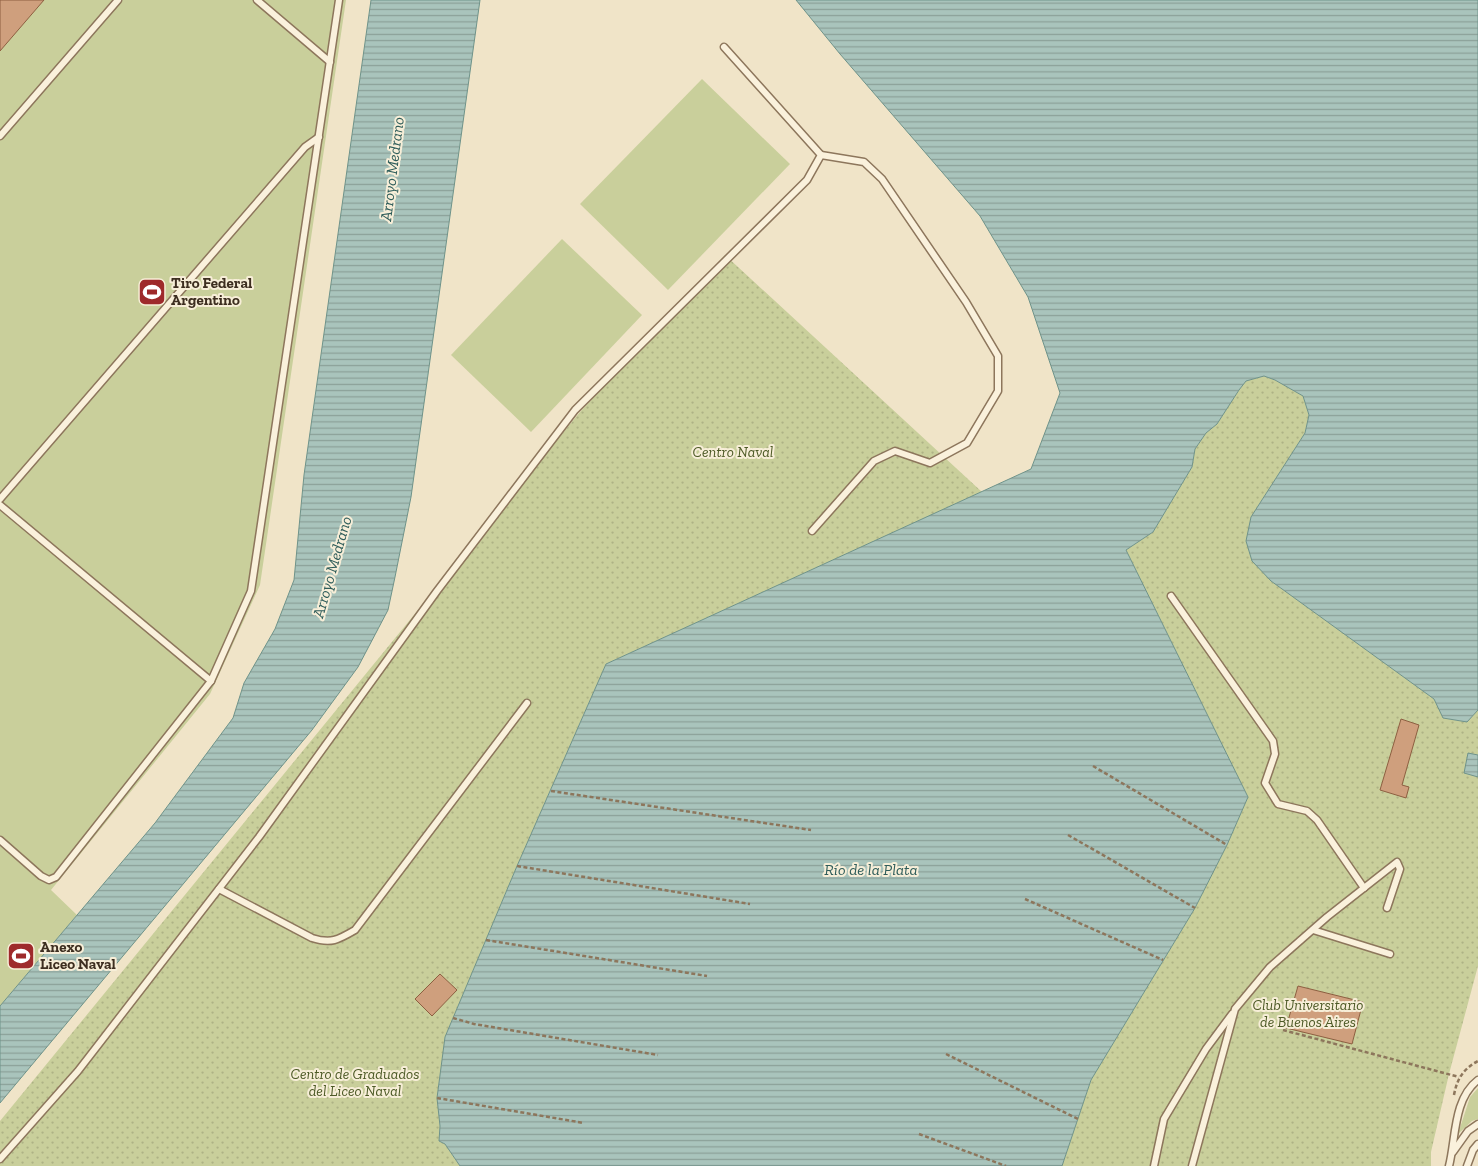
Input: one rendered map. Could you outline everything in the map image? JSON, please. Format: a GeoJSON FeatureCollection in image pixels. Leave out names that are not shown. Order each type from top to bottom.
{"type":"FeatureCollection","features":[{"type":"Feature","properties":{"kind":"lane"},"geometry":{"type":"LineString","coordinates":[[0,136],[118,0]]}},
{"type":"Feature","properties":{"kind":"lane"},"geometry":{"type":"LineString","coordinates":[[257,0],[330,62]]}},
{"type":"Feature","properties":{"kind":"lane"},"geometry":{"type":"LineString","coordinates":[[0,840],[41,876],[49,880],[56,877],[211,681],[252,591],[339,0]]}},
{"type":"Feature","properties":{"kind":"lane"},"geometry":{"type":"LineString","coordinates":[[724,47],[821,155],[864,162],[882,179],[966,302],[998,356],[998,390],[967,443],[930,463],[895,451],[874,461],[812,531]]}},
{"type":"Feature","properties":{"kind":"lane"},"geometry":{"type":"LineString","coordinates":[[0,499],[305,147],[319,137]]}},
{"type":"Feature","properties":{"kind":"lane"},"geometry":{"type":"LineString","coordinates":[[0,1160],[78,1072],[259,837],[437,591],[575,410],[807,180],[821,155]]}},
{"type":"Feature","properties":{"kind":"lane"},"geometry":{"type":"LineString","coordinates":[[0,505],[211,681]]}},
{"type":"Feature","properties":{"kind":"lane"},"geometry":{"type":"LineString","coordinates":[[1171,596],[1273,742],[1275,754],[1265,783],[1278,804],[1307,811],[1317,820],[1364,888]]}},
{"type":"Feature","properties":{"kind":"lane"},"geometry":{"type":"LineString","coordinates":[[219,889],[312,938],[325,942],[340,939],[355,930],[527,704]]}},
{"type":"Feature","properties":{"kind":"lane"},"geometry":{"type":"LineString","coordinates":[[1154,1166],[1164,1119],[1206,1049],[1235,1009],[1270,967],[1397,862],[1400,869],[1387,908]]}},
{"type":"Feature","properties":{"kind":"lane"},"geometry":{"type":"LineString","coordinates":[[1313,930],[1390,954]]}},
{"type":"Feature","properties":{"kind":"lane"},"geometry":{"type":"LineString","coordinates":[[1192,1166],[1235,1009]]}},
{"type":"Feature","properties":{"kind":"lane"},"geometry":{"type":"LineString","coordinates":[[1449,1166],[1460,1108],[1470,1088],[1478,1080]]}},
{"type":"Feature","properties":{"kind":"lane"},"geometry":{"type":"LineString","coordinates":[[1452,1153],[1468,1131],[1478,1124]]}},
{"type":"Feature","properties":{"kind":"lane"},"geometry":{"type":"LineString","coordinates":[[1467,1166],[1473,1150],[1478,1144]]}},
{"type":"Feature","properties":{"kind":"path"},"geometry":{"type":"LineString","coordinates":[[1093,766],[1227,845]]}},
{"type":"Feature","properties":{"kind":"path"},"geometry":{"type":"LineString","coordinates":[[551,791],[811,830]]}},
{"type":"Feature","properties":{"kind":"path"},"geometry":{"type":"LineString","coordinates":[[1068,835],[1195,908]]}},
{"type":"Feature","properties":{"kind":"path"},"geometry":{"type":"LineString","coordinates":[[517,866],[750,904]]}},
{"type":"Feature","properties":{"kind":"path"},"geometry":{"type":"LineString","coordinates":[[1025,899],[1163,960]]}},
{"type":"Feature","properties":{"kind":"path"},"geometry":{"type":"LineString","coordinates":[[486,940],[707,976]]}},
{"type":"Feature","properties":{"kind":"path"},"geometry":{"type":"LineString","coordinates":[[453,1018],[474,1024],[658,1055]]}},
{"type":"Feature","properties":{"kind":"path"},"geometry":{"type":"LineString","coordinates":[[1284,1030],[1459,1077]]}},
{"type":"Feature","properties":{"kind":"path"},"geometry":{"type":"LineString","coordinates":[[946,1054],[1078,1119]]}},
{"type":"Feature","properties":{"kind":"path"},"geometry":{"type":"LineString","coordinates":[[437,1098],[584,1123]]}},
{"type":"Feature","properties":{"kind":"path"},"geometry":{"type":"LineString","coordinates":[[919,1134],[1006,1166]]}},
{"type":"Feature","properties":{"kind":"green space","name":"Tiro Federal Argentino"},"geometry":{"type":"Polygon","coordinates":[[[0,0],[346,0],[260,585],[210,694],[51,890],[77,915],[0,1006],[0,0]]]}},
{"type":"Feature","properties":{"kind":"green space"},"geometry":{"type":"Polygon","coordinates":[[[702,79],[790,164],[668,290],[580,204],[702,79]]]}},
{"type":"Feature","properties":{"kind":"green space"},"geometry":{"type":"Polygon","coordinates":[[[562,239],[642,315],[531,432],[451,355],[562,239]]]}},
{"type":"Feature","properties":{"kind":"green space","name":"Centro Naval"},"geometry":{"type":"Polygon","coordinates":[[[725,255],[982,492],[606,664],[517,866],[445,1037],[437,1098],[440,1126],[439,1141],[445,1144],[460,1166],[0,1166],[0,1121],[580,412],[725,255]]]}},
{"type":"Feature","properties":{"kind":"green space","name":"Club Universitario de Buenos Aires"},"geometry":{"type":"Polygon","coordinates":[[[1264,376],[1303,396],[1309,415],[1305,433],[1251,517],[1271,581],[1434,699],[1443,718],[1467,722],[1478,710],[1478,966],[1449,1074],[1431,1152],[1431,1166],[1062,1166],[1091,1080],[1195,908],[1227,845],[1248,797],[1126,550],[1153,532],[1192,467],[1195,449],[1206,433],[1217,424],[1246,381],[1264,376]]]}},
{"type":"Feature","properties":{"kind":"green space"},"geometry":{"type":"Polygon","coordinates":[[[1478,1088],[1478,1119],[1472,1121],[1458,1134],[1470,1097],[1478,1088]]]}},
{"type":"Feature","properties":{"kind":"water","name":"Arroyo Medrano"},"geometry":{"type":"Polygon","coordinates":[[[371,0],[480,0],[411,497],[388,610],[358,667],[312,730],[0,1103],[0,1006],[155,823],[233,718],[244,683],[275,629],[294,580],[304,475],[371,0]]]}},
{"type":"Feature","properties":{"kind":"water","name":"Río de la Plata"},"geometry":{"type":"Polygon","coordinates":[[[796,0],[1478,0],[1478,710],[1467,722],[1443,718],[1434,699],[1271,581],[1252,561],[1246,541],[1251,517],[1305,433],[1309,415],[1303,396],[1275,380],[1264,376],[1246,381],[1217,424],[1206,433],[1195,449],[1192,467],[1153,532],[1126,550],[1248,797],[1227,845],[1195,908],[1091,1080],[1062,1166],[460,1166],[445,1144],[439,1141],[440,1126],[437,1098],[445,1037],[517,866],[606,664],[1031,469],[1060,393],[1028,297],[980,216],[840,54],[796,0]]]}},
{"type":"Feature","properties":{"kind":"water"},"geometry":{"type":"Polygon","coordinates":[[[1468,753],[1478,755],[1478,777],[1464,773],[1468,753]]]}},
{"type":"Feature","properties":{"kind":"building"},"geometry":{"type":"Polygon","coordinates":[[[0,0],[44,0],[0,51],[0,0]]]}},
{"type":"Feature","properties":{"kind":"building"},"geometry":{"type":"Polygon","coordinates":[[[1401,719],[1419,725],[1402,785],[1409,787],[1406,798],[1380,790],[1401,719]]]}},
{"type":"Feature","properties":{"kind":"building"},"geometry":{"type":"Polygon","coordinates":[[[440,974],[457,990],[432,1016],[415,999],[440,974]]]}},
{"type":"Feature","properties":{"kind":"building"},"geometry":{"type":"Polygon","coordinates":[[[1298,986],[1363,1002],[1352,1044],[1286,1028],[1298,986]]]}},
{"type":"Feature","properties":{"kind":"place","name":"Tiro Federal Argentino"},"geometry":{"type":"Point","coordinates":[152,292]}},
{"type":"Feature","properties":{"kind":"place","name":"Anexo Liceo Naval"},"geometry":{"type":"Point","coordinates":[21,956]}},
{"type":"Feature","properties":{"kind":"park label","name":"Centro de Graduados del Liceo Naval"},"geometry":{"type":"Point","coordinates":[355,1082]}}]}
